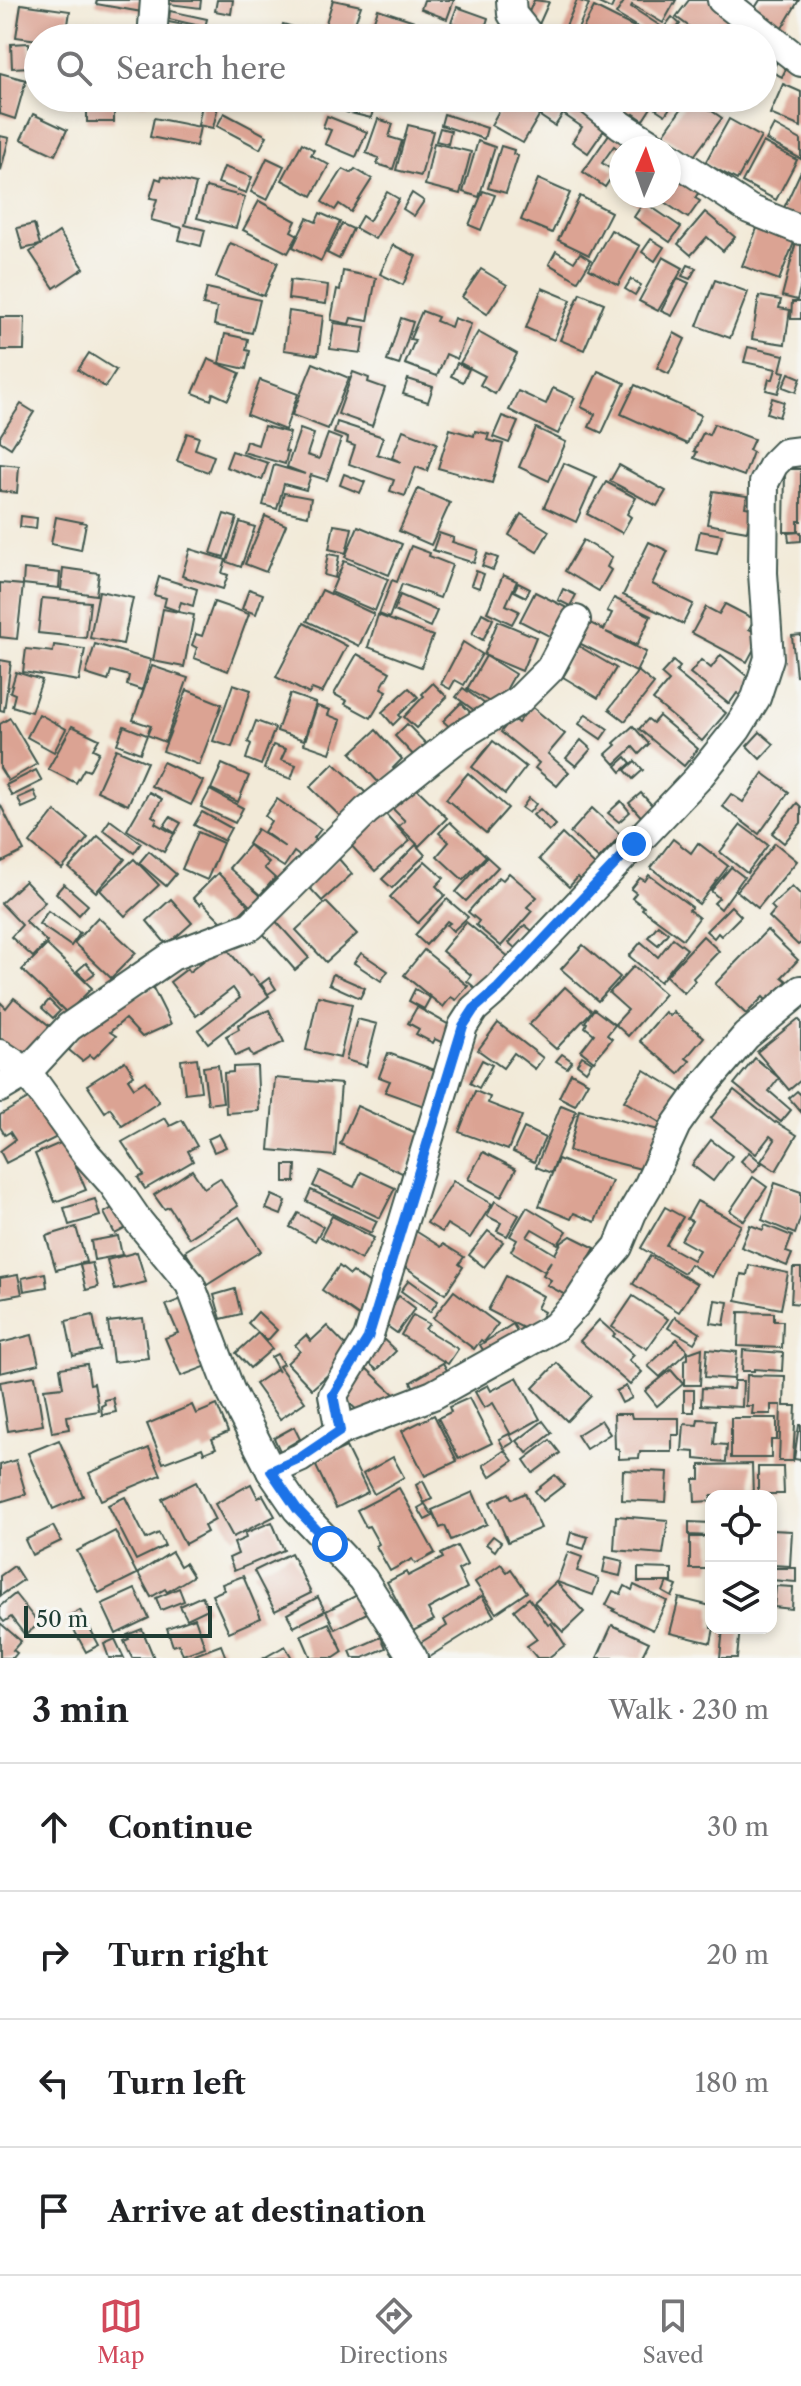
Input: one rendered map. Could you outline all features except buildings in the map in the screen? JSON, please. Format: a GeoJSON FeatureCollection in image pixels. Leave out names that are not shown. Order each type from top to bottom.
{"type":"FeatureCollection","features":[{"type":"Feature","properties":{"kind":"street"},"geometry":{"type":"LineString","coordinates":[[153,24],[155,0]]}},
{"type":"Feature","properties":{"kind":"street"},"geometry":{"type":"LineString","coordinates":[[511,0],[512,14],[520,24]]}},
{"type":"Feature","properties":{"kind":"street"},"geometry":{"type":"LineString","coordinates":[[722,0],[753,24]]}},
{"type":"Feature","properties":{"kind":"street"},"geometry":{"type":"LineString","coordinates":[[777,43],[801,62]]}},
{"type":"Feature","properties":{"kind":"street"},"geometry":{"type":"LineString","coordinates":[[605,112],[638,136]]}},
{"type":"Feature","properties":{"kind":"street"},"geometry":{"type":"LineString","coordinates":[[681,164],[749,209],[801,230]]}},
{"type":"Feature","properties":{"kind":"street"},"geometry":{"type":"LineString","coordinates":[[340,1431],[333,1395],[368,1338],[463,1026],[474,1009],[498,988],[697,779],[737,729],[756,698],[769,658],[763,573],[764,483],[774,464],[785,453],[801,451]]}},
{"type":"Feature","properties":{"kind":"street"},"geometry":{"type":"LineString","coordinates":[[0,1088],[27,1072],[69,1027],[172,956],[251,926],[366,811],[460,736],[518,701],[550,669],[576,620]]}},
{"type":"Feature","properties":{"kind":"street"},"geometry":{"type":"LineString","coordinates":[[271,1471],[300,1458],[340,1431],[433,1395],[555,1327],[578,1302],[618,1247],[676,1125],[705,1084],[746,1036],[801,990]]}},
{"type":"Feature","properties":{"kind":"street"},"geometry":{"type":"LineString","coordinates":[[0,1054],[27,1072],[87,1155],[190,1284],[230,1390],[271,1471],[297,1509],[363,1579],[413,1658]]}},
{"type":"Feature","properties":{"kind":"route"},"geometry":{"type":"LineString","coordinates":[[330,1544],[297,1509],[271,1471],[300,1458],[340,1431],[333,1395],[368,1338],[463,1026],[474,1009],[498,988],[634,844]]}}]}
